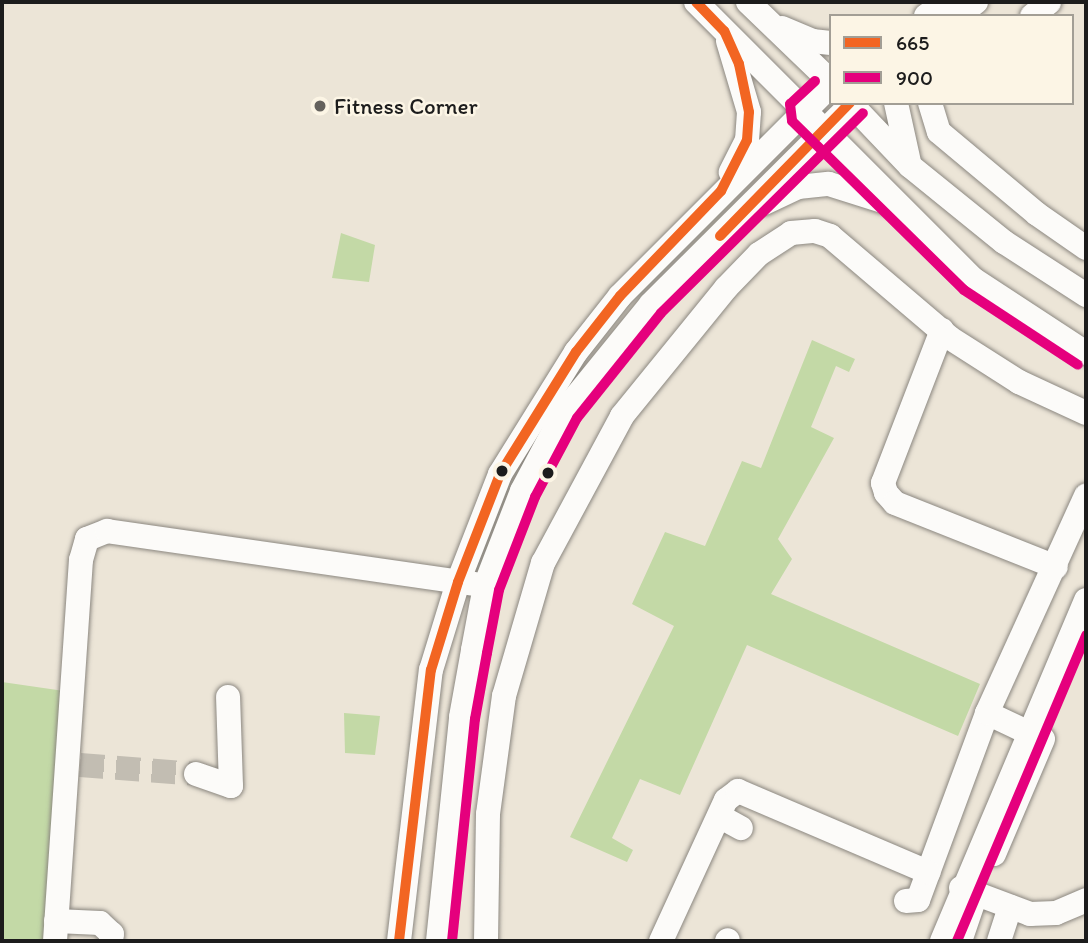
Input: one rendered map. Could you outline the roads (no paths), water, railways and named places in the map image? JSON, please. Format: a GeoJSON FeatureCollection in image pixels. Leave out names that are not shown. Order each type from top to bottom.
{"type":"FeatureCollection","features":[{"type":"Feature","properties":{"kind":"street"},"geometry":{"type":"LineString","coordinates":[[695,2],[974,279],[1086,353]]}},
{"type":"Feature","properties":{"kind":"street"},"geometry":{"type":"LineString","coordinates":[[748,2],[829,82]]}},
{"type":"Feature","properties":{"kind":"street"},"geometry":{"type":"LineString","coordinates":[[929,14],[945,2]]}},
{"type":"Feature","properties":{"kind":"street"},"geometry":{"type":"LineString","coordinates":[[961,14],[976,2]]}},
{"type":"Feature","properties":{"kind":"street"},"geometry":{"type":"LineString","coordinates":[[1034,14],[1049,2]]}},
{"type":"Feature","properties":{"kind":"street"},"geometry":{"type":"LineString","coordinates":[[769,23],[812,41],[829,43]]}},
{"type":"Feature","properties":{"kind":"street"},"geometry":{"type":"LineString","coordinates":[[721,191],[747,140],[749,112],[738,64],[724,31]]}},
{"type":"Feature","properties":{"kind":"street"},"geometry":{"type":"LineString","coordinates":[[399,941],[431,670],[448,580],[500,474],[542,401],[621,296],[721,191],[829,86]]}},
{"type":"Feature","properties":{"kind":"street"},"geometry":{"type":"LineString","coordinates":[[438,941],[461,717],[485,586],[522,491],[565,410],[651,304],[851,105]]}},
{"type":"Feature","properties":{"kind":"street"},"geometry":{"type":"LineString","coordinates":[[853,105],[910,166],[1011,247],[1086,295]]}},
{"type":"Feature","properties":{"kind":"street"},"geometry":{"type":"LineString","coordinates":[[895,105],[910,166]]}},
{"type":"Feature","properties":{"kind":"street"},"geometry":{"type":"LineString","coordinates":[[931,105],[939,132],[1037,214],[1086,248]]}},
{"type":"Feature","properties":{"kind":"street"},"geometry":{"type":"LineString","coordinates":[[727,230],[798,187],[829,184],[855,190],[904,212]]}},
{"type":"Feature","properties":{"kind":"street"},"geometry":{"type":"LineString","coordinates":[[1011,247],[1037,214]]}},
{"type":"Feature","properties":{"kind":"street"},"geometry":{"type":"LineString","coordinates":[[486,941],[488,814],[504,696],[543,563],[598,455],[647,383],[726,288],[759,254],[791,233],[830,236],[943,330],[1019,382],[1086,413]]}},
{"type":"Feature","properties":{"kind":"street"},"geometry":{"type":"LineString","coordinates":[[943,330],[883,483],[886,492],[895,503],[1056,567]]}},
{"type":"Feature","properties":{"kind":"street"},"geometry":{"type":"LineString","coordinates":[[906,901],[918,900],[987,713],[1056,567],[1086,496]]}},
{"type":"Feature","properties":{"kind":"street"},"geometry":{"type":"LineString","coordinates":[[111,941],[111,934],[100,923],[55,931],[74,765],[82,560],[87,539],[96,533],[485,586]]}},
{"type":"Feature","properties":{"kind":"street"},"geometry":{"type":"LineString","coordinates":[[942,941],[968,890],[1035,736],[1085,607]]}},
{"type":"Feature","properties":{"kind":"street"},"geometry":{"type":"LineString","coordinates":[[1035,736],[1086,643]]}},
{"type":"Feature","properties":{"kind":"street"},"geometry":{"type":"LineString","coordinates":[[196,774],[231,786],[228,697]]}},
{"type":"Feature","properties":{"kind":"street"},"geometry":{"type":"LineString","coordinates":[[987,713],[1035,736]]}},
{"type":"Feature","properties":{"kind":"street"},"geometry":{"type":"LineString","coordinates":[[661,941],[730,822],[732,794],[745,792],[928,872]]}},
{"type":"Feature","properties":{"kind":"street"},"geometry":{"type":"LineString","coordinates":[[968,890],[1030,914],[1056,913],[1086,901]]}},
{"type":"Feature","properties":{"kind":"street"},"geometry":{"type":"LineString","coordinates":[[960,941],[968,890]]}},
{"type":"Feature","properties":{"kind":"street"},"geometry":{"type":"LineString","coordinates":[[999,941],[1010,907]]}},
{"type":"Feature","properties":{"kind":"tunnel"},"geometry":{"type":"LineString","coordinates":[[80,765],[196,774]]}},
{"type":"Feature","properties":{"kind":"place","name":"Fitness Corner"},"geometry":{"type":"Point","coordinates":[320,106]}}]}
